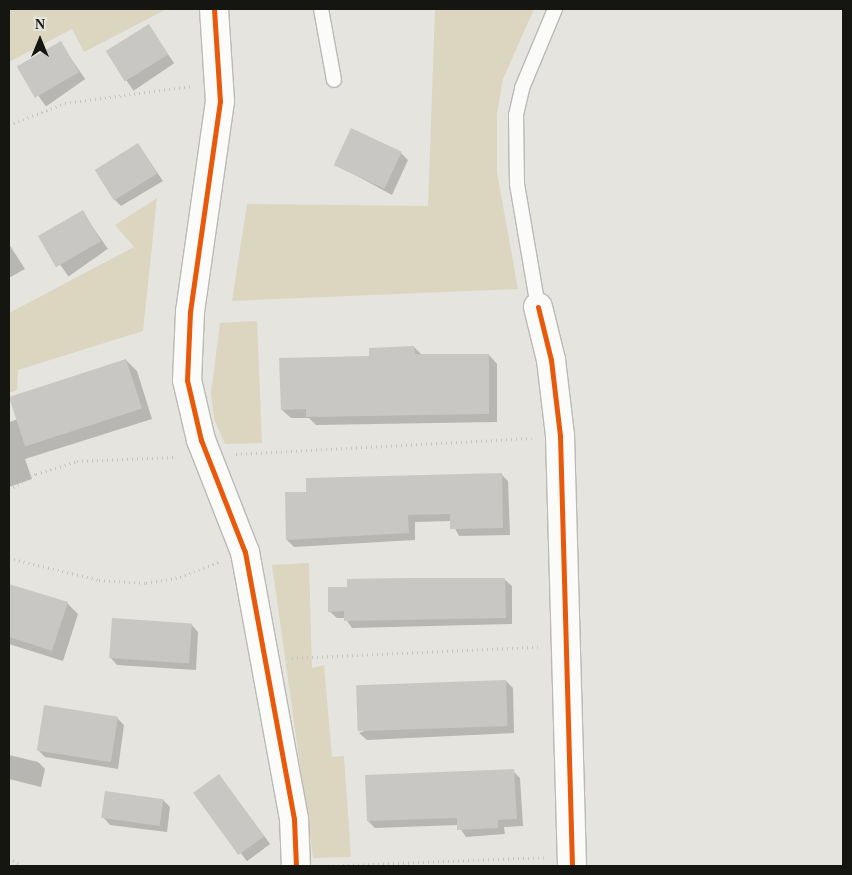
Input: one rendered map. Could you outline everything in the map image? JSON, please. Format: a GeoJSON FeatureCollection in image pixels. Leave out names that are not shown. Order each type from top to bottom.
{"type":"FeatureCollection","features":[{"type":"Feature","properties":{"kind":"street"},"geometry":{"type":"LineString","coordinates":[[214,9],[220,84],[187,351],[192,415],[245,552],[294,819],[296,866]]}},
{"type":"Feature","properties":{"kind":"street"},"geometry":{"type":"LineString","coordinates":[[538,307],[551,360],[560,436],[572,861]]}},
{"type":"Feature","properties":{"kind":"lane"},"geometry":{"type":"LineString","coordinates":[[321,9],[334,80]]}},
{"type":"Feature","properties":{"kind":"lane"},"geometry":{"type":"LineString","coordinates":[[538,307],[518,184],[516,115],[522,88],[555,9]]}},
{"type":"Feature","properties":{"kind":"path"},"geometry":{"type":"LineString","coordinates":[[9,125],[65,103],[105,94],[220,84]]}},
{"type":"Feature","properties":{"kind":"path"},"geometry":{"type":"LineString","coordinates":[[9,490],[36,474],[77,461],[207,456],[560,436]]}},
{"type":"Feature","properties":{"kind":"path"},"geometry":{"type":"LineString","coordinates":[[9,558],[99,580],[146,583],[180,577],[245,552]]}},
{"type":"Feature","properties":{"kind":"path"},"geometry":{"type":"LineString","coordinates":[[264,660],[566,646]]}},
{"type":"Feature","properties":{"kind":"path"},"geometry":{"type":"LineString","coordinates":[[9,857],[23,866]]}},
{"type":"Feature","properties":{"kind":"path"},"geometry":{"type":"LineString","coordinates":[[312,866],[572,861]]}},
{"type":"Feature","properties":{"kind":"shaded area"},"geometry":{"type":"Polygon","coordinates":[[[9,9],[165,10],[84,52],[72,29],[9,62],[9,9]]]}},
{"type":"Feature","properties":{"kind":"shaded area"},"geometry":{"type":"Polygon","coordinates":[[[435,9],[534,9],[503,79],[497,114],[497,172],[518,289],[232,301],[247,204],[428,206],[435,9]]]}},
{"type":"Feature","properties":{"kind":"shaded area"},"geometry":{"type":"Polygon","coordinates":[[[157,198],[143,331],[18,370],[17,390],[9,393],[9,313],[134,247],[115,225],[157,198]]]}},
{"type":"Feature","properties":{"kind":"shaded area"},"geometry":{"type":"Polygon","coordinates":[[[257,321],[262,443],[225,444],[214,419],[211,393],[220,323],[257,321]]]}},
{"type":"Feature","properties":{"kind":"shaded area"},"geometry":{"type":"Polygon","coordinates":[[[309,563],[312,668],[324,665],[332,757],[344,756],[351,857],[313,858],[272,565],[309,563]]]}},
{"type":"Feature","properties":{"kind":"building"},"geometry":{"type":"Polygon","coordinates":[[[149,24],[168,55],[125,82],[106,51],[149,24]]]}},
{"type":"Feature","properties":{"kind":"building"},"geometry":{"type":"Polygon","coordinates":[[[61,41],[79,72],[35,98],[17,67],[61,41]]]}},
{"type":"Feature","properties":{"kind":"building"},"geometry":{"type":"Polygon","coordinates":[[[351,128],[402,152],[384,189],[334,165],[351,128]]]}},
{"type":"Feature","properties":{"kind":"building"},"geometry":{"type":"Polygon","coordinates":[[[138,143],[157,174],[114,201],[95,170],[138,143]]]}},
{"type":"Feature","properties":{"kind":"building"},"geometry":{"type":"Polygon","coordinates":[[[83,210],[101,241],[56,267],[38,236],[83,210]]]}},
{"type":"Feature","properties":{"kind":"building"},"geometry":{"type":"Polygon","coordinates":[[[414,346],[415,354],[489,354],[489,414],[306,417],[306,409],[281,410],[279,358],[369,356],[369,348],[414,346]]]}},
{"type":"Feature","properties":{"kind":"building"},"geometry":{"type":"Polygon","coordinates":[[[126,359],[142,408],[25,446],[9,397],[126,359]]]}},
{"type":"Feature","properties":{"kind":"building"},"geometry":{"type":"Polygon","coordinates":[[[502,473],[503,528],[450,529],[450,514],[408,515],[409,533],[286,540],[285,492],[306,492],[306,478],[502,473]]]}},
{"type":"Feature","properties":{"kind":"building"},"geometry":{"type":"Polygon","coordinates":[[[505,578],[506,618],[344,621],[344,611],[328,612],[328,587],[347,587],[347,579],[505,578]]]}},
{"type":"Feature","properties":{"kind":"building"},"geometry":{"type":"Polygon","coordinates":[[[9,584],[68,602],[52,651],[9,637],[9,584]]]}},
{"type":"Feature","properties":{"kind":"building"},"geometry":{"type":"Polygon","coordinates":[[[112,618],[192,624],[189,663],[109,658],[112,618]]]}},
{"type":"Feature","properties":{"kind":"building"},"geometry":{"type":"Polygon","coordinates":[[[506,680],[508,726],[358,731],[356,685],[506,680]]]}},
{"type":"Feature","properties":{"kind":"building"},"geometry":{"type":"Polygon","coordinates":[[[44,705],[118,717],[111,762],[37,750],[44,705]]]}},
{"type":"Feature","properties":{"kind":"building"},"geometry":{"type":"Polygon","coordinates":[[[514,769],[517,819],[498,820],[498,828],[457,830],[457,818],[367,821],[365,775],[514,769]]]}},
{"type":"Feature","properties":{"kind":"building"},"geometry":{"type":"Polygon","coordinates":[[[219,774],[264,836],[238,855],[193,793],[219,774]]]}},
{"type":"Feature","properties":{"kind":"building"},"geometry":{"type":"Polygon","coordinates":[[[105,791],[163,799],[160,826],[101,818],[105,791]]]}},
{"type":"Feature","properties":{"kind":"cycle path"},"geometry":{"type":"LineString","coordinates":[[214,9],[220,101],[190,312],[187,380],[201,440],[245,552],[294,819],[296,866]]}},
{"type":"Feature","properties":{"kind":"cycle path"},"geometry":{"type":"LineString","coordinates":[[538,307],[551,360],[560,436],[572,866]]}}]}
